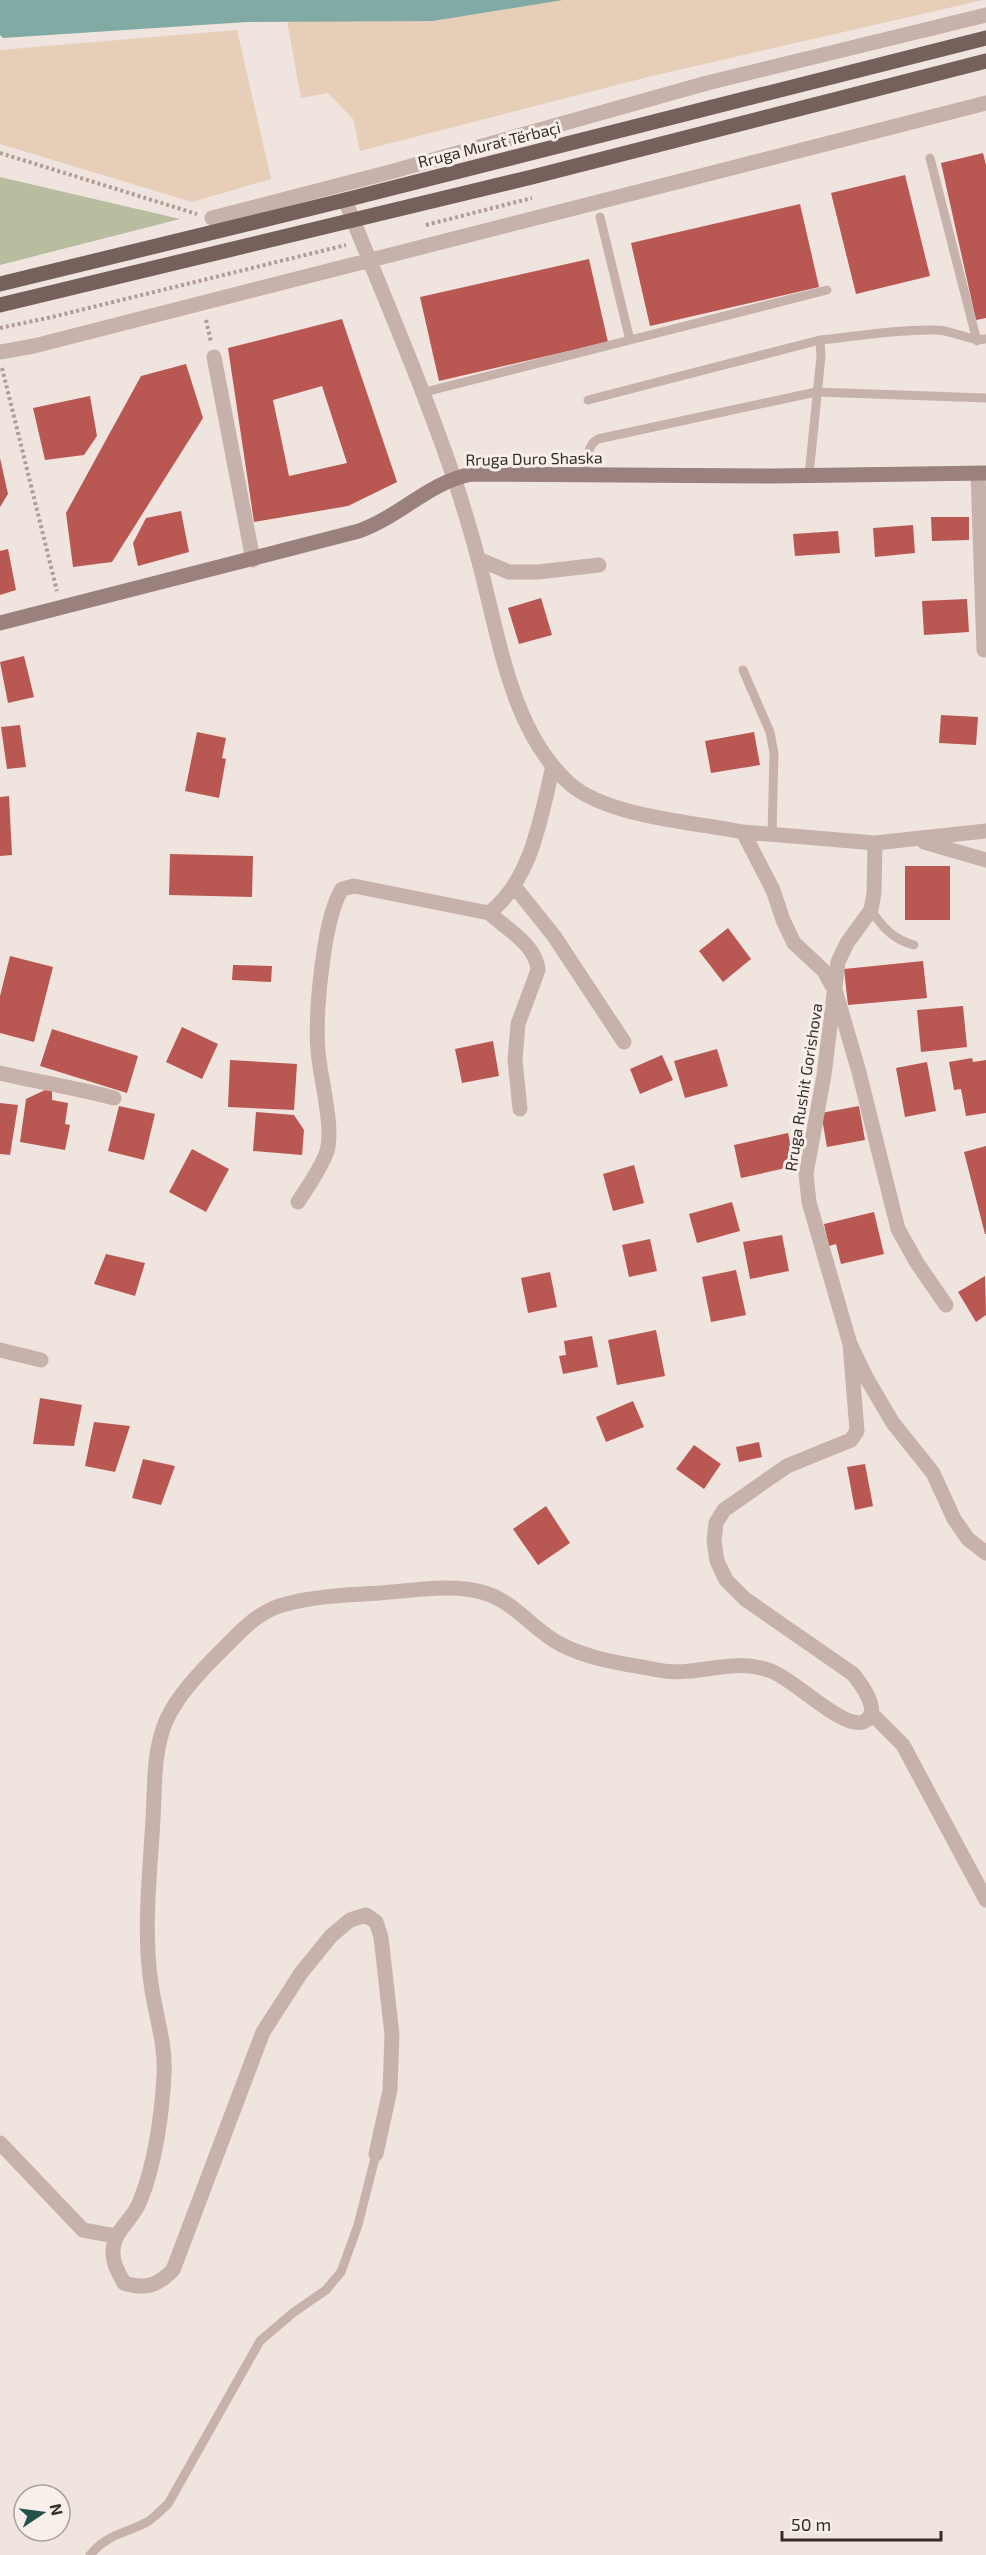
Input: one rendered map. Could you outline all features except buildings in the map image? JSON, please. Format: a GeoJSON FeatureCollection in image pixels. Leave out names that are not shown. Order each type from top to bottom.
{"type":"FeatureCollection","features":[{"type":"Feature","properties":{"kind":"main road","name":"Rruga Murat Tërbaçi"},"geometry":{"type":"LineString","coordinates":[[0,284],[345,200],[986,38]]}},
{"type":"Feature","properties":{"kind":"main road"},"geometry":{"type":"LineString","coordinates":[[0,305],[353,220],[986,61]]}},
{"type":"Feature","properties":{"kind":"main road","name":"Rruga Duro Shaska"},"geometry":{"type":"LineString","coordinates":[[0,623],[359,531],[381,523],[432,489],[454,478],[472,474],[982,473]]}},
{"type":"Feature","properties":{"kind":"street"},"geometry":{"type":"LineString","coordinates":[[212,218],[390,172],[707,83],[986,15]]}},
{"type":"Feature","properties":{"kind":"street"},"geometry":{"type":"LineString","coordinates":[[0,352],[34,346],[986,103]]}},
{"type":"Feature","properties":{"kind":"street"},"geometry":{"type":"LineString","coordinates":[[345,200],[454,478],[516,697],[531,730],[553,766],[572,786],[605,804],[743,832],[874,843],[986,831]]}},
{"type":"Feature","properties":{"kind":"street"},"geometry":{"type":"LineString","coordinates":[[213,357],[253,560]]}},
{"type":"Feature","properties":{"kind":"street"},"geometry":{"type":"LineString","coordinates":[[982,473],[984,650]]}},
{"type":"Feature","properties":{"kind":"street"},"geometry":{"type":"LineString","coordinates":[[478,559],[508,572],[538,572],[599,566]]}},
{"type":"Feature","properties":{"kind":"street"},"geometry":{"type":"LineString","coordinates":[[489,913],[500,905],[513,886],[535,839],[553,766]]}},
{"type":"Feature","properties":{"kind":"street"},"geometry":{"type":"LineString","coordinates":[[743,832],[773,890],[794,943],[824,971],[836,993],[859,1072],[898,1228],[917,1263],[946,1305]]}},
{"type":"Feature","properties":{"kind":"street"},"geometry":{"type":"LineString","coordinates":[[918,840],[986,860]]}},
{"type":"Feature","properties":{"kind":"street"},"geometry":{"type":"LineString","coordinates":[[871,910],[874,893],[874,843]]}},
{"type":"Feature","properties":{"kind":"street"},"geometry":{"type":"LineString","coordinates":[[298,1202],[321,1167],[328,1148],[328,1126],[318,1049],[318,1006],[329,920],[334,901],[342,889],[354,886],[489,913],[531,950],[538,960],[538,970],[518,1024],[515,1060],[520,1108]]}},
{"type":"Feature","properties":{"kind":"street"},"geometry":{"type":"LineString","coordinates":[[513,886],[554,936],[624,1042]]}},
{"type":"Feature","properties":{"kind":"street","name":"Rruga Rushit Gorishova"},"geometry":{"type":"LineString","coordinates":[[871,910],[847,942],[838,962],[836,993],[806,1174],[809,1202],[850,1344],[867,1379],[893,1423],[933,1473],[954,1519],[968,1539],[986,1553]]}},
{"type":"Feature","properties":{"kind":"street"},"geometry":{"type":"LineString","coordinates":[[0,1073],[114,1098]]}},
{"type":"Feature","properties":{"kind":"street"},"geometry":{"type":"LineString","coordinates":[[376,2154],[390,2090],[392,2035],[381,1937],[376,1922],[366,1914],[350,1920],[331,1936],[301,1973],[263,2032],[173,2270],[162,2281],[149,2287],[124,2283],[115,2269],[112,2250],[116,2236],[140,2203],[148,2176],[160,2111],[164,2071],[147,1940],[157,1756],[166,1720],[215,1657],[258,1614],[286,1604],[341,1596],[427,1589],[487,1593],[512,1608],[561,1645],[601,1659],[664,1671],[690,1671],[729,1664],[770,1670],[786,1678],[848,1721],[859,1723],[867,1720],[871,1713],[871,1703],[853,1674],[745,1599],[726,1580],[717,1561],[714,1541],[716,1523],[724,1510],[787,1466],[851,1440],[857,1431],[850,1344]]}},
{"type":"Feature","properties":{"kind":"street"},"geometry":{"type":"LineString","coordinates":[[0,1350],[41,1360]]}},
{"type":"Feature","properties":{"kind":"street"},"geometry":{"type":"LineString","coordinates":[[871,1713],[903,1745],[986,1900]]}},
{"type":"Feature","properties":{"kind":"street"},"geometry":{"type":"LineString","coordinates":[[0,2143],[82,2230],[116,2236]]}},
{"type":"Feature","properties":{"kind":"lane"},"geometry":{"type":"LineString","coordinates":[[930,158],[982,340]]}},
{"type":"Feature","properties":{"kind":"lane"},"geometry":{"type":"LineString","coordinates":[[600,217],[630,340]]}},
{"type":"Feature","properties":{"kind":"lane"},"geometry":{"type":"LineString","coordinates":[[422,393],[827,290]]}},
{"type":"Feature","properties":{"kind":"lane"},"geometry":{"type":"LineString","coordinates":[[588,400],[820,340],[938,330],[982,340]]}},
{"type":"Feature","properties":{"kind":"lane"},"geometry":{"type":"LineString","coordinates":[[809,475],[821,356],[820,340]]}},
{"type":"Feature","properties":{"kind":"lane"},"geometry":{"type":"LineString","coordinates":[[585,475],[589,450],[593,442],[598,439],[816,392],[986,398]]}},
{"type":"Feature","properties":{"kind":"lane"},"geometry":{"type":"LineString","coordinates":[[743,670],[770,732],[774,753],[772,835]]}},
{"type":"Feature","properties":{"kind":"lane"},"geometry":{"type":"LineString","coordinates":[[871,910],[891,935],[901,942],[914,945]]}},
{"type":"Feature","properties":{"kind":"lane"},"geometry":{"type":"LineString","coordinates":[[90,2555],[96,2547],[119,2532],[147,2522],[168,2504],[260,2341],[294,2312],[326,2290],[340,2272],[358,2225],[376,2154]]}},
{"type":"Feature","properties":{"kind":"path"},"geometry":{"type":"LineString","coordinates":[[0,153],[212,218]]}},
{"type":"Feature","properties":{"kind":"path"},"geometry":{"type":"LineString","coordinates":[[202,302],[213,357]]}},
{"type":"Feature","properties":{"kind":"path"},"geometry":{"type":"LineString","coordinates":[[0,362],[62,608]]}},
{"type":"Feature","properties":{"kind":"green space"},"geometry":{"type":"Polygon","coordinates":[[[0,177],[180,219],[0,265],[0,177]]]}},
{"type":"Feature","properties":{"kind":"sand"},"geometry":{"type":"Polygon","coordinates":[[[563,0],[983,0],[648,77],[360,151],[353,119],[328,93],[301,98],[287,21],[433,21],[563,0]]]}},
{"type":"Feature","properties":{"kind":"sand"},"geometry":{"type":"Polygon","coordinates":[[[237,30],[271,179],[192,202],[0,144],[0,50],[237,30]]]}},
{"type":"Feature","properties":{"kind":"water"},"geometry":{"type":"Polygon","coordinates":[[[0,0],[563,0],[433,21],[247,22],[3,38],[0,35],[0,0]]]}}]}
